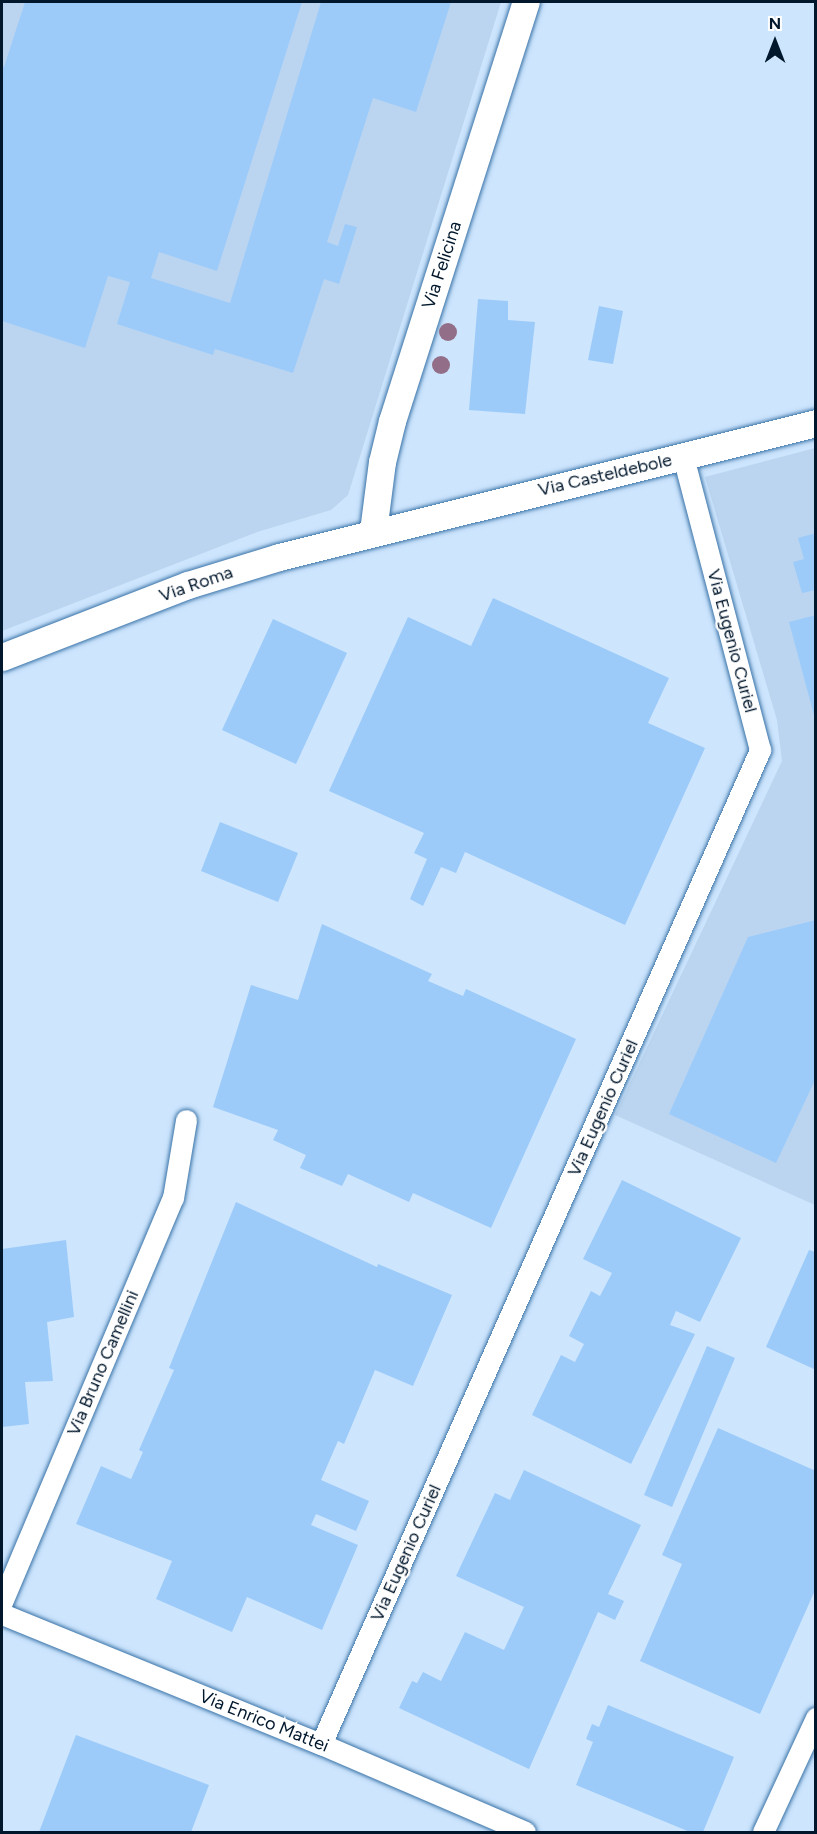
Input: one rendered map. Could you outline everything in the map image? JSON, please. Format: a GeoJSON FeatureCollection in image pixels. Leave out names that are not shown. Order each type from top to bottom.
{"type":"FeatureCollection","features":[{"type":"Feature","properties":{"kind":"street","name":"Via Felicina"},"geometry":{"type":"LineString","coordinates":[[384,528],[382,462],[392,421],[526,2]]}},
{"type":"Feature","properties":{"kind":"street","name":"Via Casteldebole"},"geometry":{"type":"LineString","coordinates":[[384,528],[816,423]]}},
{"type":"Feature","properties":{"kind":"street","name":"Via Eugenio Curiel"},"geometry":{"type":"LineString","coordinates":[[321,1743],[760,750],[683,456]]}},
{"type":"Feature","properties":{"kind":"street","name":"Via Roma"},"geometry":{"type":"LineString","coordinates":[[2,657],[188,585],[384,528]]}},
{"type":"Feature","properties":{"kind":"street","name":"Via Bruno Camellini"},"geometry":{"type":"LineString","coordinates":[[2,1602],[173,1198],[186,1120]]}},
{"type":"Feature","properties":{"kind":"street","name":"Via Enrico Mattei"},"geometry":{"type":"LineString","coordinates":[[2,1614],[321,1743],[525,1833]]}},
{"type":"Feature","properties":{"kind":"street"},"geometry":{"type":"LineString","coordinates":[[763,1833],[816,1718]]}},
{"type":"Feature","properties":{"kind":"shaded area"},"geometry":{"type":"Polygon","coordinates":[[[2,2],[501,2],[348,495],[331,510],[257,532],[2,631],[2,2]]]}},
{"type":"Feature","properties":{"kind":"shaded area"},"geometry":{"type":"Polygon","coordinates":[[[815,448],[815,1205],[615,1115],[782,761],[777,720],[705,477],[815,448]]]}},
{"type":"Feature","properties":{"kind":"building"},"geometry":{"type":"Polygon","coordinates":[[[25,2],[302,2],[217,271],[159,252],[151,278],[230,303],[321,2],[451,2],[416,112],[373,98],[327,242],[338,246],[345,224],[357,227],[339,284],[324,279],[293,373],[215,349],[213,355],[117,324],[130,282],[108,276],[85,348],[2,321],[2,66],[4,67],[25,2]]]}},
{"type":"Feature","properties":{"kind":"building"},"geometry":{"type":"Polygon","coordinates":[[[478,299],[508,301],[508,320],[535,322],[525,414],[469,410],[478,299]]]}},
{"type":"Feature","properties":{"kind":"building"},"geometry":{"type":"Polygon","coordinates":[[[599,306],[623,311],[613,364],[588,360],[599,306]]]}},
{"type":"Feature","properties":{"kind":"building"},"geometry":{"type":"Polygon","coordinates":[[[816,533],[816,590],[802,593],[793,562],[804,559],[798,538],[816,533]]]}},
{"type":"Feature","properties":{"kind":"building"},"geometry":{"type":"Polygon","coordinates":[[[493,598],[669,678],[648,723],[705,748],[625,925],[465,852],[456,873],[441,867],[423,906],[410,899],[427,859],[414,853],[424,833],[329,791],[408,617],[471,646],[493,598]]]}},
{"type":"Feature","properties":{"kind":"building"},"geometry":{"type":"Polygon","coordinates":[[[816,615],[816,719],[815,719],[789,622],[816,615]]]}},
{"type":"Feature","properties":{"kind":"building"},"geometry":{"type":"Polygon","coordinates":[[[273,619],[347,653],[296,764],[222,730],[273,619]]]}},
{"type":"Feature","properties":{"kind":"building"},"geometry":{"type":"Polygon","coordinates":[[[220,822],[298,853],[278,902],[201,871],[220,822]]]}},
{"type":"Feature","properties":{"kind":"building"},"geometry":{"type":"Polygon","coordinates":[[[816,920],[816,1078],[776,1163],[669,1114],[748,937],[816,920]]]}},
{"type":"Feature","properties":{"kind":"building"},"geometry":{"type":"Polygon","coordinates":[[[322,924],[432,974],[428,981],[463,996],[466,989],[576,1039],[491,1228],[413,1193],[409,1202],[348,1174],[342,1186],[300,1168],[306,1155],[273,1140],[278,1130],[213,1107],[251,985],[298,1000],[322,924]]]}},
{"type":"Feature","properties":{"kind":"building"},"geometry":{"type":"Polygon","coordinates":[[[622,1180],[741,1238],[700,1322],[676,1311],[670,1325],[695,1334],[631,1464],[532,1415],[561,1355],[575,1362],[584,1344],[569,1336],[591,1291],[600,1296],[612,1273],[583,1259],[622,1180]]]}},
{"type":"Feature","properties":{"kind":"building"},"geometry":{"type":"Polygon","coordinates":[[[236,1202],[377,1267],[378,1264],[452,1295],[413,1386],[375,1370],[344,1444],[338,1441],[321,1480],[369,1501],[356,1531],[316,1514],[311,1525],[358,1545],[322,1630],[247,1597],[232,1632],[156,1599],[172,1561],[76,1524],[101,1466],[131,1479],[143,1452],[139,1450],[174,1370],[169,1368],[236,1202]]]}},
{"type":"Feature","properties":{"kind":"building"},"geometry":{"type":"Polygon","coordinates":[[[66,1240],[74,1317],[47,1322],[53,1381],[25,1382],[29,1424],[2,1427],[2,1249],[66,1240]]]}},
{"type":"Feature","properties":{"kind":"building"},"geometry":{"type":"Polygon","coordinates":[[[809,1250],[816,1252],[816,1370],[766,1347],[809,1250]]]}},
{"type":"Feature","properties":{"kind":"building"},"geometry":{"type":"Polygon","coordinates":[[[707,1346],[735,1358],[672,1507],[644,1495],[707,1346]]]}},
{"type":"Feature","properties":{"kind":"building"},"geometry":{"type":"Polygon","coordinates":[[[718,1428],[816,1471],[816,1588],[760,1714],[640,1661],[682,1564],[662,1555],[718,1428]]]}},
{"type":"Feature","properties":{"kind":"building"},"geometry":{"type":"Polygon","coordinates":[[[524,1470],[641,1525],[608,1594],[624,1601],[615,1620],[598,1612],[529,1769],[399,1708],[412,1681],[417,1683],[423,1672],[441,1681],[465,1632],[504,1650],[524,1607],[456,1576],[495,1493],[510,1500],[524,1470]]]}},
{"type":"Feature","properties":{"kind":"building"},"geometry":{"type":"Polygon","coordinates":[[[608,1705],[734,1757],[703,1832],[690,1832],[576,1785],[593,1742],[586,1739],[592,1724],[599,1727],[608,1705]]]}},
{"type":"Feature","properties":{"kind":"building"},"geometry":{"type":"Polygon","coordinates":[[[76,1735],[209,1785],[191,1832],[39,1832],[76,1735]]]}}]}
